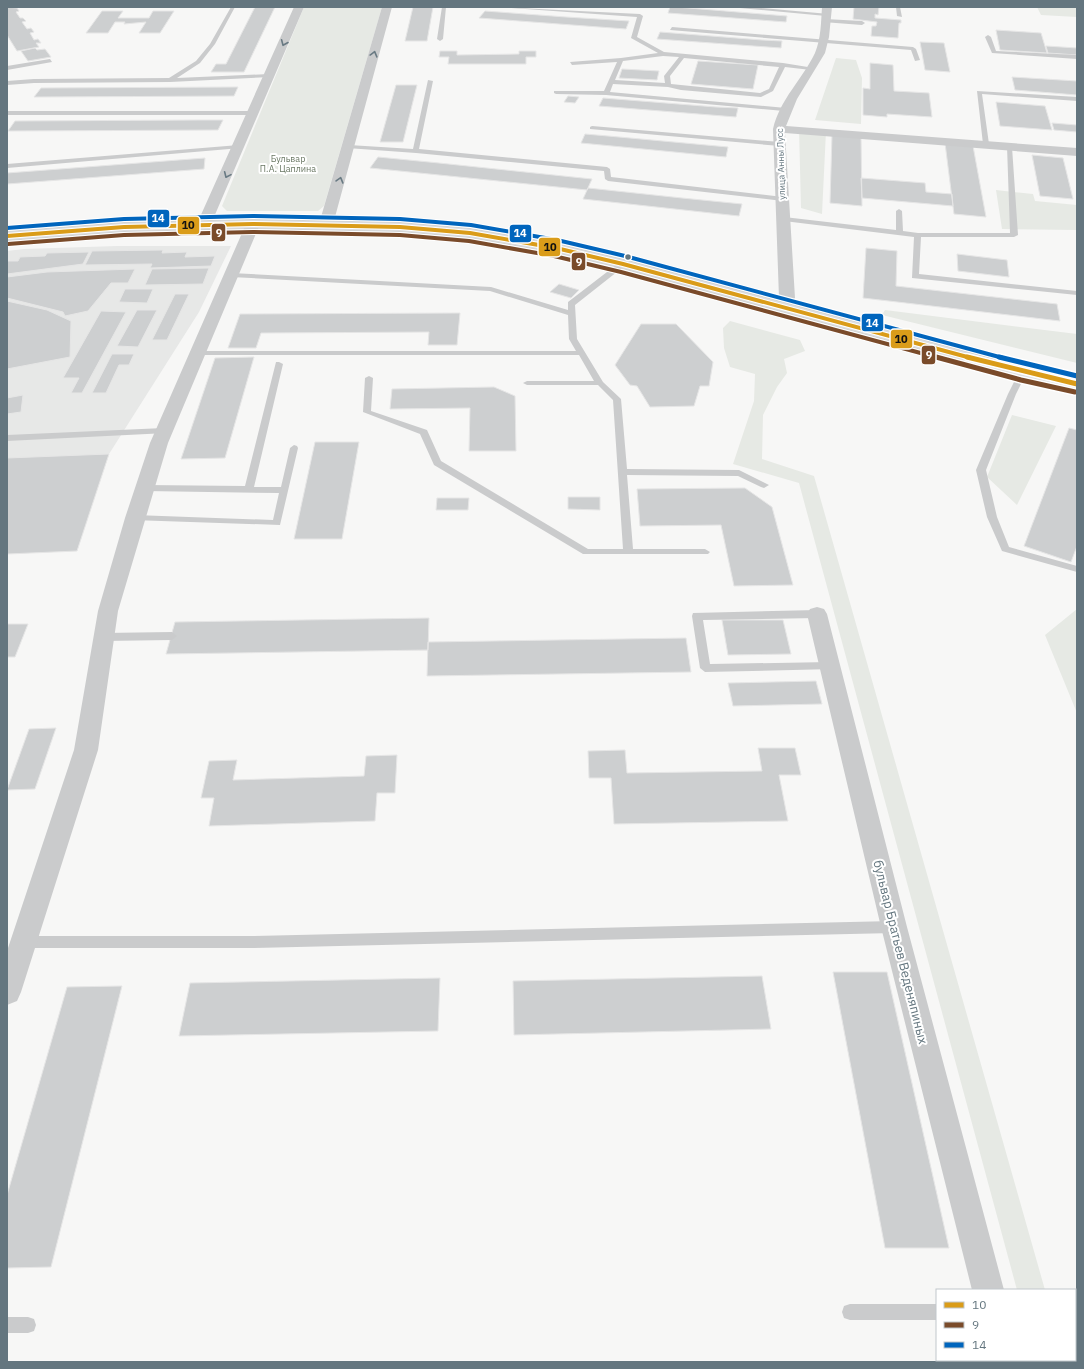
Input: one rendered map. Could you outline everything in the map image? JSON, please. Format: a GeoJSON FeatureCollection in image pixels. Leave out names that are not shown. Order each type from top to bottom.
{"type":"FeatureCollection","features":[{"type":"Feature","properties":{"kind":"main road"},"geometry":{"type":"LineString","coordinates":[[7,228],[126,220],[403,220],[475,227],[554,240],[623,255],[1023,372],[1077,384]]}},
{"type":"Feature","properties":{"kind":"main road"},"geometry":{"type":"LineString","coordinates":[[7,236],[206,221],[253,224],[327,220],[470,233],[556,248],[1077,372]]}},
{"type":"Feature","properties":{"kind":"street"},"geometry":{"type":"LineString","coordinates":[[206,221],[299,7]]}},
{"type":"Feature","properties":{"kind":"street"},"geometry":{"type":"LineString","coordinates":[[327,220],[349,147],[387,7]]}},
{"type":"Feature","properties":{"kind":"street","name":"улица Анны Лусс"},"geometry":{"type":"LineString","coordinates":[[784,302],[784,219],[779,129],[781,115],[821,52],[826,14]]}},
{"type":"Feature","properties":{"kind":"street"},"geometry":{"type":"LineString","coordinates":[[779,129],[1077,152]]}},
{"type":"Feature","properties":{"kind":"street"},"geometry":{"type":"LineString","coordinates":[[7,992],[86,750],[108,611],[135,518],[164,431],[253,224]]}},
{"type":"Feature","properties":{"kind":"street","name":"бульвар Братьев Веденяпиных"},"geometry":{"type":"LineString","coordinates":[[817,614],[894,927],[988,1289]]}},
{"type":"Feature","properties":{"kind":"lane"},"geometry":{"type":"LineString","coordinates":[[170,80],[198,62],[212,44],[233,7]]}},
{"type":"Feature","properties":{"kind":"lane"},"geometry":{"type":"LineString","coordinates":[[440,39],[444,7]]}},
{"type":"Feature","properties":{"kind":"lane"},"geometry":{"type":"LineString","coordinates":[[500,7],[640,16],[634,38],[663,54]]}},
{"type":"Feature","properties":{"kind":"lane"},"geometry":{"type":"LineString","coordinates":[[731,7],[826,14],[862,23]]}},
{"type":"Feature","properties":{"kind":"lane"},"geometry":{"type":"LineString","coordinates":[[898,7],[900,16]]}},
{"type":"Feature","properties":{"kind":"lane"},"geometry":{"type":"LineString","coordinates":[[672,29],[913,49],[917,60]]}},
{"type":"Feature","properties":{"kind":"lane"},"geometry":{"type":"LineString","coordinates":[[988,37],[994,52],[1077,57]]}},
{"type":"Feature","properties":{"kind":"lane"},"geometry":{"type":"LineString","coordinates":[[572,63],[621,60],[663,54],[811,68]]}},
{"type":"Feature","properties":{"kind":"lane"},"geometry":{"type":"LineString","coordinates":[[668,85],[667,76],[674,69],[677,61],[683,56]]}},
{"type":"Feature","properties":{"kind":"lane"},"geometry":{"type":"LineString","coordinates":[[606,93],[621,60]]}},
{"type":"Feature","properties":{"kind":"lane"},"geometry":{"type":"LineString","coordinates":[[7,68],[50,61]]}},
{"type":"Feature","properties":{"kind":"lane"},"geometry":{"type":"LineString","coordinates":[[611,82],[668,85],[681,88],[761,95],[771,90],[783,65]]}},
{"type":"Feature","properties":{"kind":"lane"},"geometry":{"type":"LineString","coordinates":[[7,83],[34,81],[170,80],[269,76]]}},
{"type":"Feature","properties":{"kind":"lane"},"geometry":{"type":"LineString","coordinates":[[416,150],[430,81]]}},
{"type":"Feature","properties":{"kind":"lane"},"geometry":{"type":"LineString","coordinates":[[556,92],[606,93],[784,109]]}},
{"type":"Feature","properties":{"kind":"lane"},"geometry":{"type":"LineString","coordinates":[[986,144],[979,92],[1077,99]]}},
{"type":"Feature","properties":{"kind":"lane"},"geometry":{"type":"LineString","coordinates":[[7,113],[254,113]]}},
{"type":"Feature","properties":{"kind":"lane"},"geometry":{"type":"LineString","coordinates":[[592,128],[780,144]]}},
{"type":"Feature","properties":{"kind":"lane"},"geometry":{"type":"LineString","coordinates":[[784,219],[918,235],[1014,235],[1009,146]]}},
{"type":"Feature","properties":{"kind":"lane"},"geometry":{"type":"LineString","coordinates":[[7,166],[239,147]]}},
{"type":"Feature","properties":{"kind":"lane"},"geometry":{"type":"LineString","coordinates":[[349,147],[416,150],[607,169],[608,179],[782,199]]}},
{"type":"Feature","properties":{"kind":"lane"},"geometry":{"type":"LineString","coordinates":[[900,211],[900,233]]}},
{"type":"Feature","properties":{"kind":"lane"},"geometry":{"type":"LineString","coordinates":[[918,235],[916,276],[1077,293]]}},
{"type":"Feature","properties":{"kind":"lane"},"geometry":{"type":"LineString","coordinates":[[623,264],[571,304],[574,339],[600,383],[617,399],[628,552]]}},
{"type":"Feature","properties":{"kind":"lane"},"geometry":{"type":"LineString","coordinates":[[231,275],[491,289],[572,314]]}},
{"type":"Feature","properties":{"kind":"lane"},"geometry":{"type":"LineString","coordinates":[[198,353],[582,353]]}},
{"type":"Feature","properties":{"kind":"lane"},"geometry":{"type":"LineString","coordinates":[[249,489],[279,364]]}},
{"type":"Feature","properties":{"kind":"lane"},"geometry":{"type":"LineString","coordinates":[[1023,372],[1012,394],[981,470],[992,517],[1004,549],[1077,569]]}},
{"type":"Feature","properties":{"kind":"lane"},"geometry":{"type":"LineString","coordinates":[[370,378],[367,412],[424,432],[437,463],[586,552],[706,552]]}},
{"type":"Feature","properties":{"kind":"lane"},"geometry":{"type":"LineString","coordinates":[[527,383],[600,383]]}},
{"type":"Feature","properties":{"kind":"lane"},"geometry":{"type":"LineString","coordinates":[[7,438],[164,431]]}},
{"type":"Feature","properties":{"kind":"lane"},"geometry":{"type":"LineString","coordinates":[[135,518],[277,523],[294,448]]}},
{"type":"Feature","properties":{"kind":"lane"},"geometry":{"type":"LineString","coordinates":[[622,472],[739,473],[764,485]]}},
{"type":"Feature","properties":{"kind":"lane"},"geometry":{"type":"LineString","coordinates":[[145,488],[284,490]]}},
{"type":"Feature","properties":{"kind":"lane"},"geometry":{"type":"LineString","coordinates":[[817,614],[697,616],[705,668],[830,666]]}},
{"type":"Feature","properties":{"kind":"lane"},"geometry":{"type":"LineString","coordinates":[[103,636],[172,636]]}},
{"type":"Feature","properties":{"kind":"lane"},"geometry":{"type":"LineString","coordinates":[[23,942],[252,942],[894,927]]}},
{"type":"Feature","properties":{"kind":"lane"},"geometry":{"type":"LineString","coordinates":[[850,1312],[936,1312]]}},
{"type":"Feature","properties":{"kind":"lane"},"geometry":{"type":"LineString","coordinates":[[7,1326],[28,1325]]}},
{"type":"Feature","properties":{"kind":"shaded area"},"geometry":{"type":"Polygon","coordinates":[[[117,246],[231,246],[199,312],[109,454],[77,551],[7,554],[7,251],[24,249],[117,246]]]}},
{"type":"Feature","properties":{"kind":"green space","name":"Бульвар П.А. Цаплина"},"geometry":{"type":"Polygon","coordinates":[[[304,7],[382,7],[324,206],[318,211],[227,211],[222,206],[304,7]]]}},
{"type":"Feature","properties":{"kind":"green space"},"geometry":{"type":"Polygon","coordinates":[[[1037,7],[1077,8],[1077,17],[1041,15],[1037,7]]]}},
{"type":"Feature","properties":{"kind":"green space"},"geometry":{"type":"Polygon","coordinates":[[[836,58],[856,60],[862,78],[861,124],[815,120],[836,58]]]}},
{"type":"Feature","properties":{"kind":"green space"},"geometry":{"type":"Polygon","coordinates":[[[799,128],[826,131],[822,214],[801,208],[799,128]]]}},
{"type":"Feature","properties":{"kind":"green space"},"geometry":{"type":"Polygon","coordinates":[[[996,190],[1033,194],[1035,201],[1077,205],[1077,230],[1002,229],[996,190]]]}},
{"type":"Feature","properties":{"kind":"green space"},"geometry":{"type":"Polygon","coordinates":[[[885,310],[1077,334],[1077,363],[882,315],[885,310]]]}},
{"type":"Feature","properties":{"kind":"green space"},"geometry":{"type":"Polygon","coordinates":[[[730,321],[800,340],[805,351],[784,359],[787,373],[777,387],[763,415],[762,459],[814,476],[1045,1289],[1017,1289],[799,483],[733,464],[754,401],[755,374],[730,367],[724,348],[723,328],[730,321]]]}},
{"type":"Feature","properties":{"kind":"green space"},"geometry":{"type":"Polygon","coordinates":[[[1012,415],[1056,426],[1017,505],[987,477],[1012,415]]]}},
{"type":"Feature","properties":{"kind":"green space"},"geometry":{"type":"Polygon","coordinates":[[[1077,609],[1077,713],[1045,635],[1077,609]]]}},
{"type":"Feature","properties":{"kind":"building"},"geometry":{"type":"Polygon","coordinates":[[[7,7],[17,8],[19,11],[16,12],[20,18],[23,18],[26,21],[22,22],[27,29],[31,28],[34,32],[30,33],[34,40],[38,39],[41,43],[36,43],[39,47],[17,51],[7,35],[7,7]]]}},
{"type":"Feature","properties":{"kind":"building"},"geometry":{"type":"Polygon","coordinates":[[[255,7],[275,7],[244,72],[211,72],[216,64],[226,64],[255,7]]]}},
{"type":"Feature","properties":{"kind":"building"},"geometry":{"type":"Polygon","coordinates":[[[413,7],[433,7],[427,41],[405,41],[413,7]]]}},
{"type":"Feature","properties":{"kind":"building"},"geometry":{"type":"Polygon","coordinates":[[[670,7],[787,16],[786,22],[668,13],[670,7]]]}},
{"type":"Feature","properties":{"kind":"building"},"geometry":{"type":"Polygon","coordinates":[[[854,7],[879,7],[878,15],[875,14],[875,18],[901,20],[901,23],[899,23],[898,38],[871,36],[872,26],[876,26],[877,22],[853,19],[854,7]]]}},
{"type":"Feature","properties":{"kind":"building"},"geometry":{"type":"Polygon","coordinates":[[[102,11],[123,11],[118,18],[149,18],[153,11],[174,11],[160,33],[139,33],[146,22],[124,24],[125,22],[115,22],[108,33],[86,33],[102,11]]]}},
{"type":"Feature","properties":{"kind":"building"},"geometry":{"type":"Polygon","coordinates":[[[485,11],[629,21],[626,29],[479,18],[485,11]]]}},
{"type":"Feature","properties":{"kind":"building"},"geometry":{"type":"Polygon","coordinates":[[[996,30],[1041,33],[1047,53],[1000,50],[996,30]]]}},
{"type":"Feature","properties":{"kind":"building"},"geometry":{"type":"Polygon","coordinates":[[[660,32],[782,41],[781,48],[657,39],[660,32]]]}},
{"type":"Feature","properties":{"kind":"building"},"geometry":{"type":"Polygon","coordinates":[[[920,42],[944,43],[950,72],[925,70],[920,42]]]}},
{"type":"Feature","properties":{"kind":"building"},"geometry":{"type":"Polygon","coordinates":[[[1046,46],[1077,48],[1077,55],[1048,53],[1046,46]]]}},
{"type":"Feature","properties":{"kind":"building"},"geometry":{"type":"Polygon","coordinates":[[[35,48],[37,50],[45,49],[51,57],[28,61],[21,51],[35,48]]]}},
{"type":"Feature","properties":{"kind":"building"},"geometry":{"type":"Polygon","coordinates":[[[440,51],[457,51],[457,55],[519,54],[519,51],[536,51],[536,57],[526,57],[526,64],[448,64],[449,57],[439,57],[440,51]]]}},
{"type":"Feature","properties":{"kind":"building"},"geometry":{"type":"Polygon","coordinates":[[[698,61],[758,65],[753,89],[691,84],[698,61]]]}},
{"type":"Feature","properties":{"kind":"building"},"geometry":{"type":"Polygon","coordinates":[[[870,63],[893,65],[894,91],[929,93],[932,117],[887,114],[887,117],[863,115],[863,88],[870,89],[870,63]]]}},
{"type":"Feature","properties":{"kind":"building"},"geometry":{"type":"Polygon","coordinates":[[[622,69],[659,71],[657,80],[619,78],[622,69]]]}},
{"type":"Feature","properties":{"kind":"building"},"geometry":{"type":"Polygon","coordinates":[[[1012,77],[1077,81],[1077,95],[1015,90],[1012,77]]]}},
{"type":"Feature","properties":{"kind":"building"},"geometry":{"type":"Polygon","coordinates":[[[396,85],[417,85],[403,142],[380,142],[396,85]]]}},
{"type":"Feature","properties":{"kind":"building"},"geometry":{"type":"Polygon","coordinates":[[[238,87],[234,96],[34,97],[41,88],[238,87]]]}},
{"type":"Feature","properties":{"kind":"building"},"geometry":{"type":"Polygon","coordinates":[[[568,96],[579,97],[575,103],[564,102],[568,96]]]}},
{"type":"Feature","properties":{"kind":"building"},"geometry":{"type":"Polygon","coordinates":[[[603,98],[738,108],[736,117],[599,106],[603,98]]]}},
{"type":"Feature","properties":{"kind":"building"},"geometry":{"type":"Polygon","coordinates":[[[996,102],[1045,106],[1052,130],[1000,126],[996,102]]]}},
{"type":"Feature","properties":{"kind":"building"},"geometry":{"type":"Polygon","coordinates":[[[223,120],[218,130],[8,131],[15,121],[223,120]]]}},
{"type":"Feature","properties":{"kind":"building"},"geometry":{"type":"Polygon","coordinates":[[[1052,123],[1077,125],[1077,132],[1054,130],[1052,123]]]}},
{"type":"Feature","properties":{"kind":"building"},"geometry":{"type":"Polygon","coordinates":[[[585,134],[728,147],[726,157],[581,143],[585,134]]]}},
{"type":"Feature","properties":{"kind":"building"},"geometry":{"type":"Polygon","coordinates":[[[832,135],[861,137],[862,206],[830,203],[832,135]]]}},
{"type":"Feature","properties":{"kind":"building"},"geometry":{"type":"Polygon","coordinates":[[[945,143],[973,146],[986,217],[954,214],[945,143]]]}},
{"type":"Feature","properties":{"kind":"building"},"geometry":{"type":"Polygon","coordinates":[[[1032,155],[1063,158],[1073,199],[1040,196],[1032,155]]]}},
{"type":"Feature","properties":{"kind":"building"},"geometry":{"type":"Polygon","coordinates":[[[378,157],[592,179],[587,190],[370,168],[378,157]]]}},
{"type":"Feature","properties":{"kind":"building"},"geometry":{"type":"Polygon","coordinates":[[[205,158],[204,169],[7,184],[7,173],[205,158]]]}},
{"type":"Feature","properties":{"kind":"building"},"geometry":{"type":"Polygon","coordinates":[[[861,178],[925,183],[926,192],[952,194],[953,206],[862,198],[861,178]]]}},
{"type":"Feature","properties":{"kind":"building"},"geometry":{"type":"Polygon","coordinates":[[[588,188],[742,204],[739,216],[583,199],[588,188]]]}},
{"type":"Feature","properties":{"kind":"building"},"geometry":{"type":"Polygon","coordinates":[[[866,248],[897,251],[896,286],[1057,304],[1060,321],[863,298],[866,248]]]}},
{"type":"Feature","properties":{"kind":"building"},"geometry":{"type":"Polygon","coordinates":[[[163,250],[162,253],[187,252],[185,257],[215,256],[211,266],[150,268],[152,264],[85,265],[92,251],[163,250]]]}},
{"type":"Feature","properties":{"kind":"building"},"geometry":{"type":"Polygon","coordinates":[[[89,252],[83,264],[7,274],[7,261],[18,261],[20,257],[45,256],[47,253],[89,252]]]}},
{"type":"Feature","properties":{"kind":"building"},"geometry":{"type":"Polygon","coordinates":[[[957,254],[1007,260],[1009,277],[958,271],[957,254]]]}},
{"type":"Feature","properties":{"kind":"building"},"geometry":{"type":"Polygon","coordinates":[[[209,268],[203,284],[145,285],[152,269],[209,268]]]}},
{"type":"Feature","properties":{"kind":"building"},"geometry":{"type":"Polygon","coordinates":[[[135,269],[128,283],[111,283],[88,311],[65,316],[63,312],[7,298],[7,277],[47,272],[135,269]]]}},
{"type":"Feature","properties":{"kind":"building"},"geometry":{"type":"Polygon","coordinates":[[[559,284],[579,290],[571,298],[550,292],[559,284]]]}},
{"type":"Feature","properties":{"kind":"building"},"geometry":{"type":"Polygon","coordinates":[[[125,289],[153,289],[147,303],[119,302],[125,289]]]}},
{"type":"Feature","properties":{"kind":"building"},"geometry":{"type":"Polygon","coordinates":[[[175,294],[189,294],[167,340],[152,340],[175,294]]]}},
{"type":"Feature","properties":{"kind":"building"},"geometry":{"type":"Polygon","coordinates":[[[7,301],[47,310],[71,321],[70,357],[7,369],[7,301]]]}},
{"type":"Feature","properties":{"kind":"building"},"geometry":{"type":"Polygon","coordinates":[[[137,310],[157,310],[138,347],[117,346],[137,310]]]}},
{"type":"Feature","properties":{"kind":"building"},"geometry":{"type":"Polygon","coordinates":[[[101,311],[126,312],[82,393],[71,393],[79,378],[63,378],[101,311]]]}},
{"type":"Feature","properties":{"kind":"building"},"geometry":{"type":"Polygon","coordinates":[[[460,313],[457,345],[428,345],[429,332],[261,333],[256,348],[228,348],[240,314],[460,313]]]}},
{"type":"Feature","properties":{"kind":"building"},"geometry":{"type":"Polygon","coordinates":[[[641,324],[676,324],[713,362],[709,386],[700,386],[694,406],[650,407],[637,386],[630,385],[615,365],[641,324]]]}},
{"type":"Feature","properties":{"kind":"building"},"geometry":{"type":"Polygon","coordinates":[[[112,354],[134,354],[129,365],[119,365],[106,393],[92,393],[112,354]]]}},
{"type":"Feature","properties":{"kind":"building"},"geometry":{"type":"Polygon","coordinates":[[[254,357],[225,458],[181,459],[215,358],[254,357]]]}},
{"type":"Feature","properties":{"kind":"building"},"geometry":{"type":"Polygon","coordinates":[[[494,387],[515,396],[516,451],[469,451],[470,408],[390,409],[392,389],[494,387]]]}},
{"type":"Feature","properties":{"kind":"building"},"geometry":{"type":"Polygon","coordinates":[[[23,395],[21,412],[7,414],[7,398],[23,395]]]}},
{"type":"Feature","properties":{"kind":"building"},"geometry":{"type":"Polygon","coordinates":[[[1069,428],[1077,430],[1077,546],[1071,562],[1024,546],[1069,428]]]}},
{"type":"Feature","properties":{"kind":"building"},"geometry":{"type":"Polygon","coordinates":[[[315,442],[359,442],[342,539],[294,539],[315,442]]]}},
{"type":"Feature","properties":{"kind":"building"},"geometry":{"type":"Polygon","coordinates":[[[109,454],[77,551],[7,554],[7,458],[109,454]]]}},
{"type":"Feature","properties":{"kind":"building"},"geometry":{"type":"Polygon","coordinates":[[[745,488],[772,507],[793,585],[734,586],[721,525],[640,526],[637,489],[745,488]]]}},
{"type":"Feature","properties":{"kind":"building"},"geometry":{"type":"Polygon","coordinates":[[[568,497],[600,497],[600,510],[568,509],[568,497]]]}},
{"type":"Feature","properties":{"kind":"building"},"geometry":{"type":"Polygon","coordinates":[[[437,498],[469,498],[468,510],[436,510],[437,498]]]}},
{"type":"Feature","properties":{"kind":"building"},"geometry":{"type":"Polygon","coordinates":[[[429,618],[428,650],[166,654],[175,622],[429,618]]]}},
{"type":"Feature","properties":{"kind":"building"},"geometry":{"type":"Polygon","coordinates":[[[722,620],[783,620],[791,654],[728,655],[722,620]]]}},
{"type":"Feature","properties":{"kind":"building"},"geometry":{"type":"Polygon","coordinates":[[[7,624],[28,624],[15,657],[7,657],[7,624]]]}},
{"type":"Feature","properties":{"kind":"building"},"geometry":{"type":"Polygon","coordinates":[[[686,638],[691,672],[427,676],[428,642],[686,638]]]}},
{"type":"Feature","properties":{"kind":"building"},"geometry":{"type":"Polygon","coordinates":[[[816,681],[822,704],[733,706],[728,683],[816,681]]]}},
{"type":"Feature","properties":{"kind":"building"},"geometry":{"type":"Polygon","coordinates":[[[56,728],[35,789],[7,790],[29,729],[56,728]]]}},
{"type":"Feature","properties":{"kind":"building"},"geometry":{"type":"Polygon","coordinates":[[[758,748],[795,748],[801,775],[779,775],[788,821],[614,824],[611,778],[589,778],[588,751],[625,750],[627,773],[762,771],[758,748]]]}},
{"type":"Feature","properties":{"kind":"building"},"geometry":{"type":"Polygon","coordinates":[[[397,755],[395,793],[377,793],[375,821],[209,826],[214,798],[201,798],[209,761],[237,760],[233,780],[364,776],[366,756],[397,755]]]}},
{"type":"Feature","properties":{"kind":"building"},"geometry":{"type":"Polygon","coordinates":[[[833,972],[887,972],[949,1248],[885,1248],[833,972]]]}},
{"type":"Feature","properties":{"kind":"building"},"geometry":{"type":"Polygon","coordinates":[[[762,976],[771,1029],[514,1035],[513,981],[762,976]]]}},
{"type":"Feature","properties":{"kind":"building"},"geometry":{"type":"Polygon","coordinates":[[[440,978],[438,1031],[179,1036],[190,983],[440,978]]]}},
{"type":"Feature","properties":{"kind":"building"},"geometry":{"type":"Polygon","coordinates":[[[122,986],[51,1267],[7,1268],[7,1195],[67,987],[122,986]]]}},
{"type":"Feature","properties":{"kind":"transit line","name":"14"},"geometry":{"type":"LineString","coordinates":[[7,228],[124,219],[253,216],[400,219],[471,225],[557,240],[625,256],[1025,364],[1077,376]]}},
{"type":"Feature","properties":{"kind":"transit line","name":"10"},"geometry":{"type":"LineString","coordinates":[[7,236],[124,227],[253,224],[400,227],[470,233],[556,248],[623,264],[1023,372],[1077,384]]}},
{"type":"Feature","properties":{"kind":"transit line","name":"9"},"geometry":{"type":"LineString","coordinates":[[8,244],[124,235],[253,232],[400,235],[469,241],[554,256],[621,272],[1021,380],[1075,392]]}}]}
